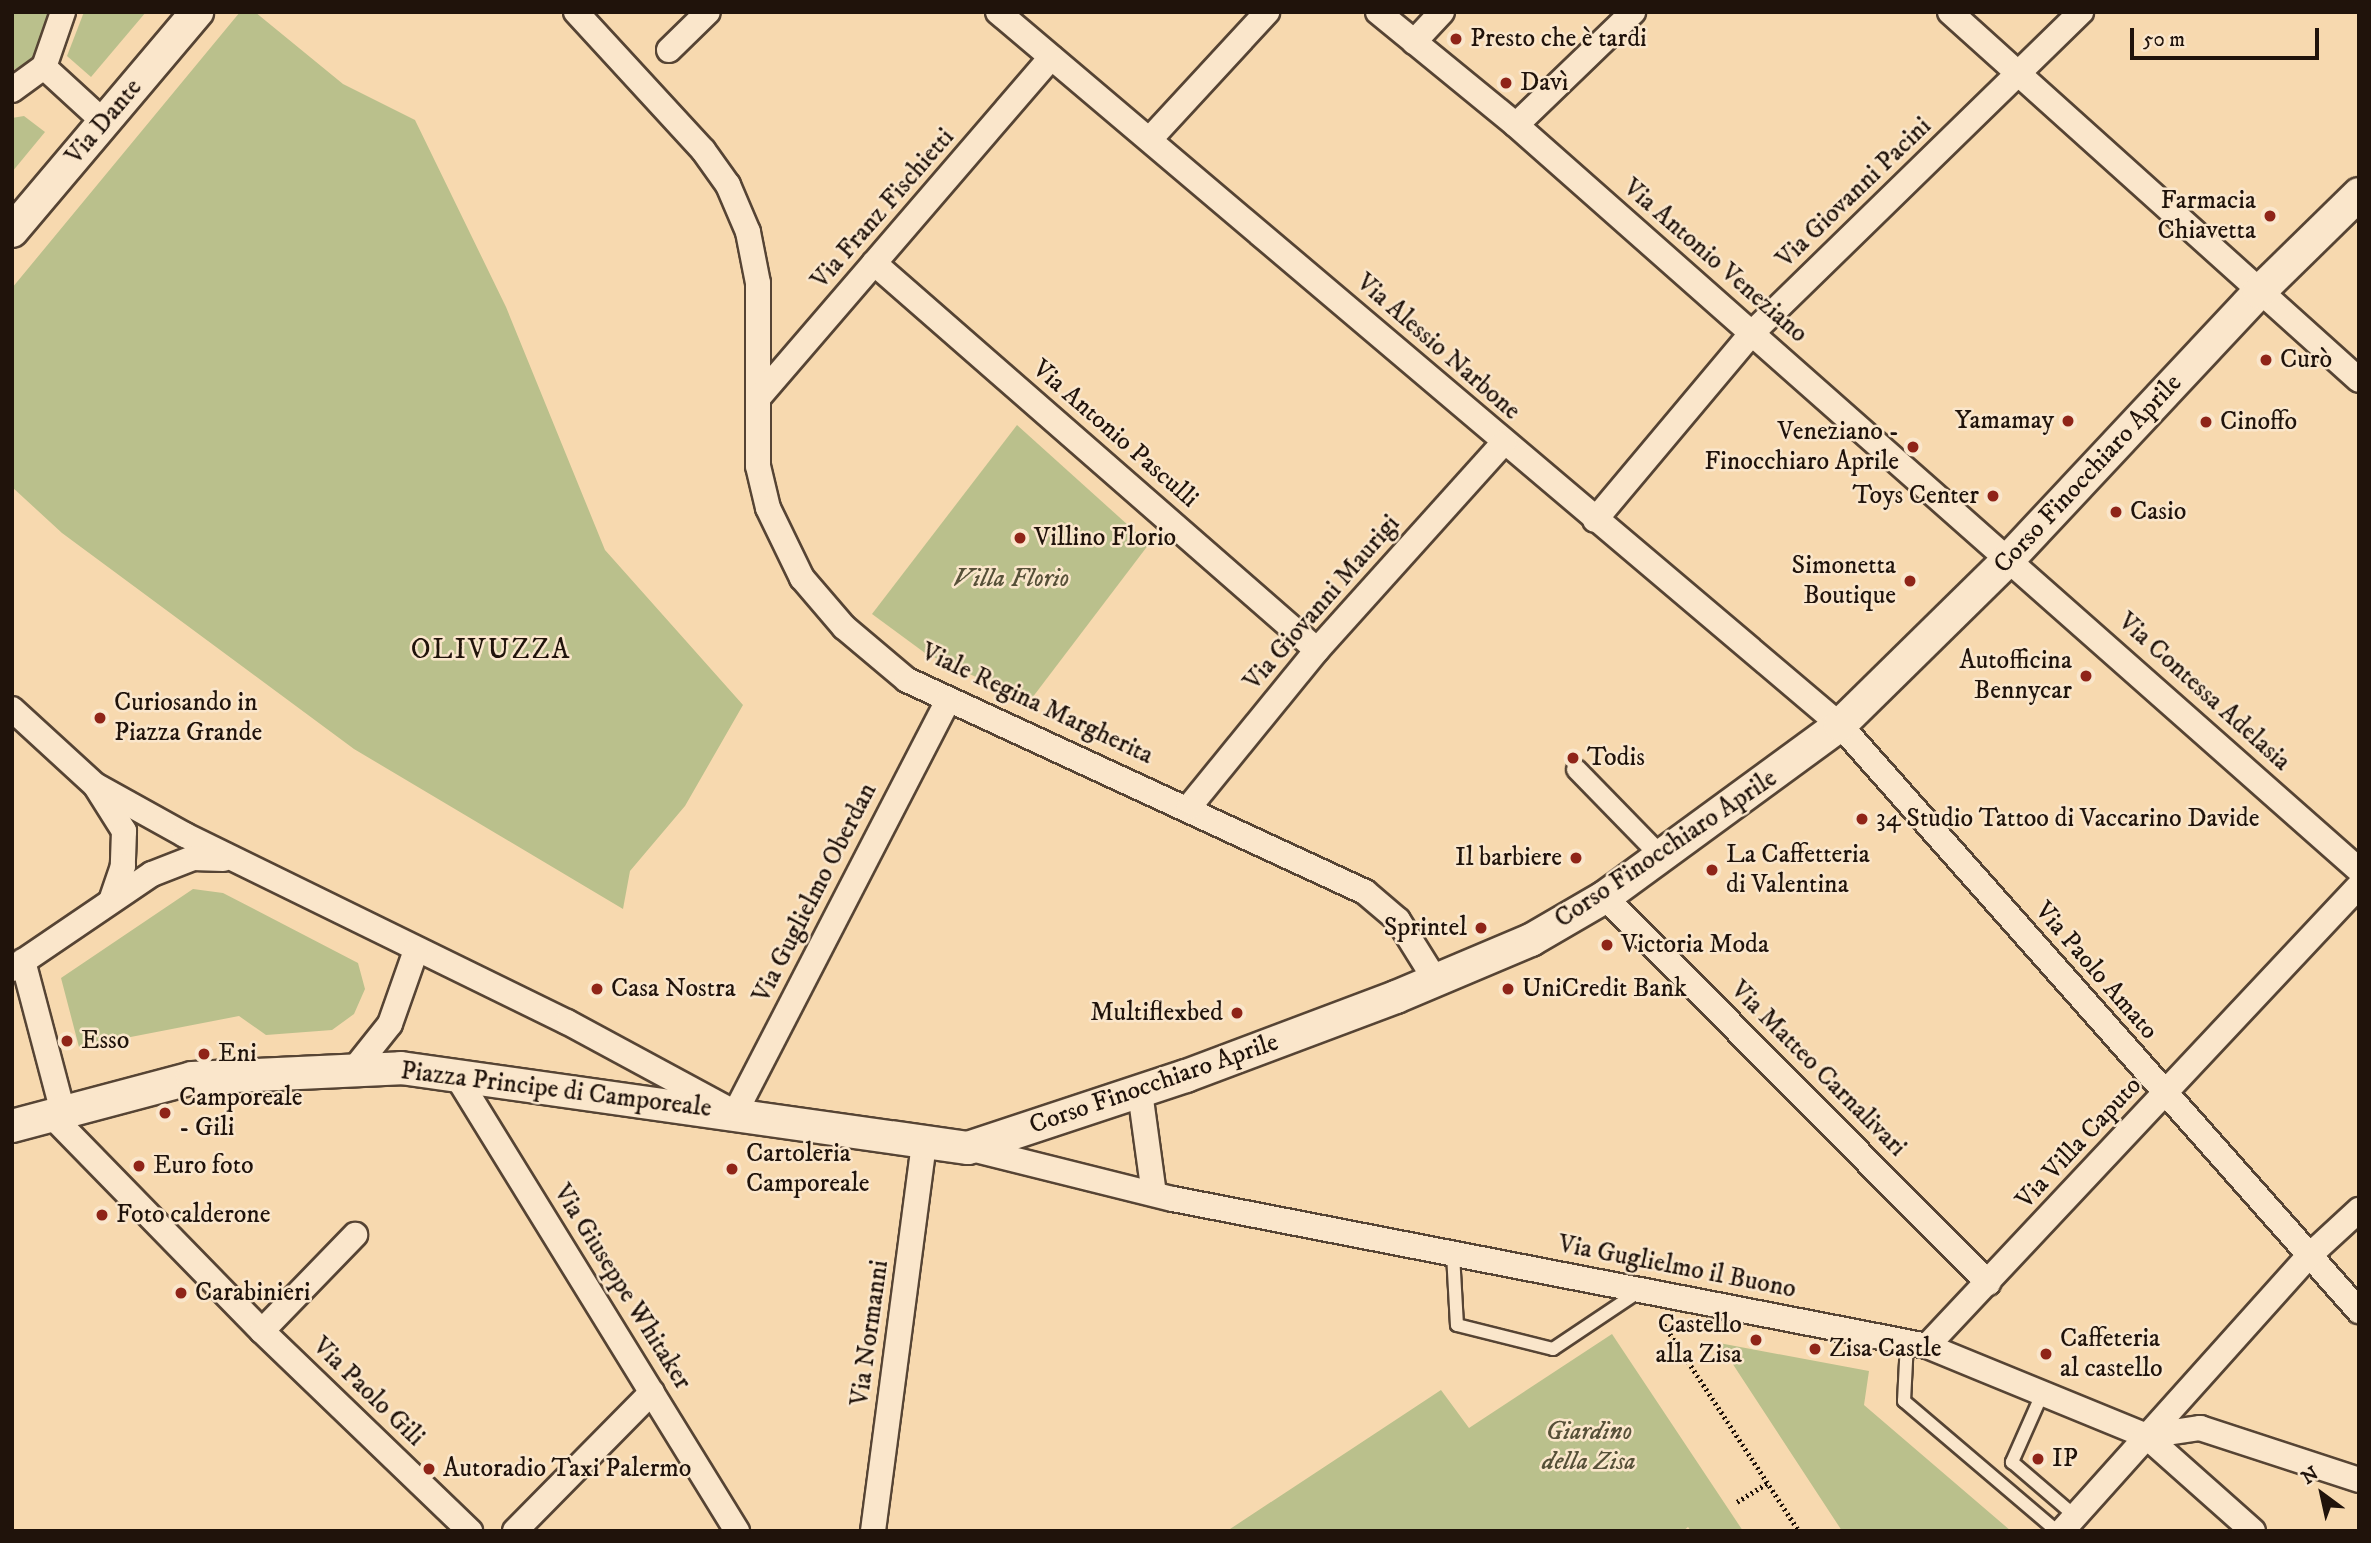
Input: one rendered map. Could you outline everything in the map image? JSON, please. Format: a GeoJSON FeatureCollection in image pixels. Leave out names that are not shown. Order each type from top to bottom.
{"type":"FeatureCollection","features":[{"type":"Feature","properties":{"kind":"street"},"geometry":{"type":"LineString","coordinates":[[12,90],[44,67],[63,12]]}},
{"type":"Feature","properties":{"kind":"street","name":"Via Dante"},"geometry":{"type":"LineString","coordinates":[[12,231],[197,12]]}},
{"type":"Feature","properties":{"kind":"street","name":"Viale Regina Margherita"},"geometry":{"type":"LineString","coordinates":[[576,12],[703,150],[728,185],[747,232],[758,283],[758,466],[768,509],[802,579],[844,628],[907,680],[1189,807],[1365,892],[1398,920],[1436,981]]}},
{"type":"Feature","properties":{"kind":"street"},"geometry":{"type":"LineString","coordinates":[[668,50],[708,12]]}},
{"type":"Feature","properties":{"kind":"street","name":"Via Alessio Narbone"},"geometry":{"type":"LineString","coordinates":[[998,12],[1840,725]]}},
{"type":"Feature","properties":{"kind":"street"},"geometry":{"type":"LineString","coordinates":[[1150,139],[1267,12]]}},
{"type":"Feature","properties":{"kind":"street","name":"Via Antonio Veneziano"},"geometry":{"type":"LineString","coordinates":[[1378,12],[1516,125],[2009,559]]}},
{"type":"Feature","properties":{"kind":"street"},"geometry":{"type":"LineString","coordinates":[[1414,42],[1442,12]]}},
{"type":"Feature","properties":{"kind":"street"},"geometry":{"type":"LineString","coordinates":[[1516,125],[1633,12]]}},
{"type":"Feature","properties":{"kind":"street"},"geometry":{"type":"LineString","coordinates":[[1950,12],[2359,380]]}},
{"type":"Feature","properties":{"kind":"street","name":"Via Giovanni Pacini"},"geometry":{"type":"LineString","coordinates":[[1595,520],[1752,334],[2081,12]]}},
{"type":"Feature","properties":{"kind":"street","name":"Via Franz Fischietti"},"geometry":{"type":"LineString","coordinates":[[759,397],[1051,57]]}},
{"type":"Feature","properties":{"kind":"street"},"geometry":{"type":"LineString","coordinates":[[44,67],[104,122]]}},
{"type":"Feature","properties":{"kind":"street","name":"Corso Finocchiaro Aprile"},"geometry":{"type":"LineString","coordinates":[[735,1113],[924,1144],[968,1148],[1140,1092],[1436,981],[1531,940],[1605,897],[1840,725],[2009,559],[2259,292],[2359,194]]}},
{"type":"Feature","properties":{"kind":"street","name":"Via Antonio Pasculli"},"geometry":{"type":"LineString","coordinates":[[874,263],[1317,650]]}},
{"type":"Feature","properties":{"kind":"street","name":"Via Giovanni Maurigi"},"geometry":{"type":"LineString","coordinates":[[1189,807],[1317,650],[1504,442]]}},
{"type":"Feature","properties":{"kind":"street","name":"Via Contessa Adelasia"},"geometry":{"type":"LineString","coordinates":[[2009,559],[2359,870]]}},
{"type":"Feature","properties":{"kind":"street","name":"Via Guglielmo Oberdan"},"geometry":{"type":"LineString","coordinates":[[735,1113],[948,700]]}},
{"type":"Feature","properties":{"kind":"street"},"geometry":{"type":"LineString","coordinates":[[12,709],[95,785],[124,831],[123,866],[111,900]]}},
{"type":"Feature","properties":{"kind":"street","name":"Via Paolo Amato"},"geometry":{"type":"LineString","coordinates":[[1840,725],[2359,1311]]}},
{"type":"Feature","properties":{"kind":"street"},"geometry":{"type":"LineString","coordinates":[[1576,769],[1662,857]]}},
{"type":"Feature","properties":{"kind":"street","name":"Piazza Principe di Camporeale"},"geometry":{"type":"LineString","coordinates":[[95,785],[234,860],[567,1022],[735,1113]]}},
{"type":"Feature","properties":{"kind":"street","name":"Piazza Principe di Camporeale"},"geometry":{"type":"LineString","coordinates":[[18,965],[152,874],[193,858],[234,860]]}},
{"type":"Feature","properties":{"kind":"street","name":"Via Villa Caputo"},"geometry":{"type":"LineString","coordinates":[[1917,1344],[1988,1283],[2359,886]]}},
{"type":"Feature","properties":{"kind":"street","name":"Via Matteo Carnalivari"},"geometry":{"type":"LineString","coordinates":[[1605,897],[1988,1283]]}},
{"type":"Feature","properties":{"kind":"street","name":"Piazza Principe di Camporeale"},"geometry":{"type":"LineString","coordinates":[[355,1068],[390,1024],[416,950]]}},
{"type":"Feature","properties":{"kind":"street"},"geometry":{"type":"LineString","coordinates":[[18,965],[57,1114]]}},
{"type":"Feature","properties":{"kind":"street","name":"Piazza Principe di Camporeale"},"geometry":{"type":"LineString","coordinates":[[12,1126],[192,1078],[355,1068],[456,1075],[735,1113]]}},
{"type":"Feature","properties":{"kind":"street","name":"Via Giuseppe Whitaker"},"geometry":{"type":"LineString","coordinates":[[456,1075],[737,1531]]}},
{"type":"Feature","properties":{"kind":"street"},"geometry":{"type":"LineString","coordinates":[[1140,1092],[1154,1194]]}},
{"type":"Feature","properties":{"kind":"street","name":"Via Paolo Gili"},"geometry":{"type":"LineString","coordinates":[[57,1114],[262,1331],[470,1531]]}},
{"type":"Feature","properties":{"kind":"street","name":"Via Normanni"},"geometry":{"type":"LineString","coordinates":[[873,1531],[924,1144]]}},
{"type":"Feature","properties":{"kind":"street","name":"Via Guglielmo il Buono"},"geometry":{"type":"LineString","coordinates":[[968,1148],[1154,1194],[1917,1344],[2043,1391],[2146,1436]]}},
{"type":"Feature","properties":{"kind":"street"},"geometry":{"type":"LineString","coordinates":[[2065,1526],[2310,1255],[2359,1210]]}},
{"type":"Feature","properties":{"kind":"street"},"geometry":{"type":"LineString","coordinates":[[262,1331],[355,1235]]}},
{"type":"Feature","properties":{"kind":"street"},"geometry":{"type":"LineString","coordinates":[[515,1531],[652,1392]]}},
{"type":"Feature","properties":{"kind":"street"},"geometry":{"type":"LineString","coordinates":[[2146,1436],[2200,1428],[2359,1480]]}},
{"type":"Feature","properties":{"kind":"street"},"geometry":{"type":"LineString","coordinates":[[2146,1436],[2253,1531]]}},
{"type":"Feature","properties":{"kind":"lane"},"geometry":{"type":"LineString","coordinates":[[1453,1254],[1457,1325],[1553,1349],[1641,1290]]}},
{"type":"Feature","properties":{"kind":"lane"},"geometry":{"type":"LineString","coordinates":[[1917,1344],[1904,1401],[2065,1526]]}},
{"type":"Feature","properties":{"kind":"lane"},"geometry":{"type":"LineString","coordinates":[[2043,1391],[2012,1462],[2065,1526]]}},
{"type":"Feature","properties":{"kind":"path"},"geometry":{"type":"LineString","coordinates":[[1641,1290],[1799,1531]]}},
{"type":"Feature","properties":{"kind":"path"},"geometry":{"type":"LineString","coordinates":[[1738,1502],[1767,1483]]}},
{"type":"Feature","properties":{"kind":"green space"},"geometry":{"type":"Polygon","coordinates":[[[12,12],[50,12],[46,40],[32,60],[12,71],[12,12]]]}},
{"type":"Feature","properties":{"kind":"green space"},"geometry":{"type":"Polygon","coordinates":[[[84,12],[146,12],[91,77],[67,56],[84,12]]]}},
{"type":"Feature","properties":{"kind":"green space"},"geometry":{"type":"Polygon","coordinates":[[[240,12],[255,12],[343,84],[415,120],[506,307],[605,550],[743,705],[685,806],[630,871],[623,909],[354,749],[62,533],[12,487],[12,288],[240,12]]]}},
{"type":"Feature","properties":{"kind":"green space"},"geometry":{"type":"Polygon","coordinates":[[[24,116],[45,132],[12,172],[12,118],[24,116]]]}},
{"type":"Feature","properties":{"kind":"green space","name":"Villa Florio"},"geometry":{"type":"Polygon","coordinates":[[[1017,425],[1149,544],[1029,702],[925,653],[872,614],[1017,425]]]}},
{"type":"Feature","properties":{"kind":"green space"},"geometry":{"type":"Polygon","coordinates":[[[193,889],[223,893],[358,963],[365,989],[354,1014],[332,1030],[266,1035],[239,1016],[79,1047],[61,978],[193,889]]]}},
{"type":"Feature","properties":{"kind":"green space","name":"Giardino della Zisa"},"geometry":{"type":"Polygon","coordinates":[[[1612,1334],[1743,1531],[1691,1531],[1688,1527],[1683,1531],[1227,1531],[1441,1390],[1469,1428],[1612,1334]]]}},
{"type":"Feature","properties":{"kind":"green space"},"geometry":{"type":"Polygon","coordinates":[[[1719,1343],[1869,1371],[1864,1405],[2011,1531],[1842,1531],[1719,1343]]]}},
{"type":"Feature","properties":{"kind":"place","name":"Presto che è tardi"},"geometry":{"type":"Point","coordinates":[1456,39]}},
{"type":"Feature","properties":{"kind":"place","name":"Davì"},"geometry":{"type":"Point","coordinates":[1506,83]}},
{"type":"Feature","properties":{"kind":"place","name":"Farmacia Chiavetta"},"geometry":{"type":"Point","coordinates":[2270,216]}},
{"type":"Feature","properties":{"kind":"place","name":"Curò"},"geometry":{"type":"Point","coordinates":[2266,360]}},
{"type":"Feature","properties":{"kind":"place","name":"Yamamay"},"geometry":{"type":"Point","coordinates":[2068,421]}},
{"type":"Feature","properties":{"kind":"place","name":"Cinoffo"},"geometry":{"type":"Point","coordinates":[2206,422]}},
{"type":"Feature","properties":{"kind":"place","name":"Veneziano - Finocchiaro Aprile"},"geometry":{"type":"Point","coordinates":[1913,447]}},
{"type":"Feature","properties":{"kind":"place","name":"Toys Center"},"geometry":{"type":"Point","coordinates":[1993,496]}},
{"type":"Feature","properties":{"kind":"place","name":"Casio"},"geometry":{"type":"Point","coordinates":[2116,512]}},
{"type":"Feature","properties":{"kind":"place","name":"Villino Florio"},"geometry":{"type":"Point","coordinates":[1020,538]}},
{"type":"Feature","properties":{"kind":"place","name":"Simonetta Boutique"},"geometry":{"type":"Point","coordinates":[1910,581]}},
{"type":"Feature","properties":{"kind":"place","name":"Autofficina Bennycar"},"geometry":{"type":"Point","coordinates":[2086,676]}},
{"type":"Feature","properties":{"kind":"place","name":"Curiosando in Piazza Grande"},"geometry":{"type":"Point","coordinates":[100,718]}},
{"type":"Feature","properties":{"kind":"place","name":"Todis"},"geometry":{"type":"Point","coordinates":[1573,758]}},
{"type":"Feature","properties":{"kind":"place","name":"34 Studio Tattoo di Vaccarino Davide"},"geometry":{"type":"Point","coordinates":[1862,819]}},
{"type":"Feature","properties":{"kind":"place","name":"Il barbiere"},"geometry":{"type":"Point","coordinates":[1576,858]}},
{"type":"Feature","properties":{"kind":"place","name":"La Caffetteria di Valentina"},"geometry":{"type":"Point","coordinates":[1712,870]}},
{"type":"Feature","properties":{"kind":"place","name":"Sprintel"},"geometry":{"type":"Point","coordinates":[1481,928]}},
{"type":"Feature","properties":{"kind":"place","name":"Victoria Moda"},"geometry":{"type":"Point","coordinates":[1607,945]}},
{"type":"Feature","properties":{"kind":"place","name":"Casa Nostra"},"geometry":{"type":"Point","coordinates":[597,989]}},
{"type":"Feature","properties":{"kind":"place","name":"UniCredit Bank"},"geometry":{"type":"Point","coordinates":[1508,989]}},
{"type":"Feature","properties":{"kind":"place","name":"Multiflexbed"},"geometry":{"type":"Point","coordinates":[1237,1013]}},
{"type":"Feature","properties":{"kind":"place","name":"Esso"},"geometry":{"type":"Point","coordinates":[67,1041]}},
{"type":"Feature","properties":{"kind":"place","name":"Eni"},"geometry":{"type":"Point","coordinates":[204,1054]}},
{"type":"Feature","properties":{"kind":"place","name":"Camporeale - Gili"},"geometry":{"type":"Point","coordinates":[165,1113]}},
{"type":"Feature","properties":{"kind":"place","name":"Euro foto"},"geometry":{"type":"Point","coordinates":[139,1166]}},
{"type":"Feature","properties":{"kind":"place","name":"Cartoleria Camporeale"},"geometry":{"type":"Point","coordinates":[732,1169]}},
{"type":"Feature","properties":{"kind":"place","name":"Foto calderone"},"geometry":{"type":"Point","coordinates":[102,1215]}},
{"type":"Feature","properties":{"kind":"place","name":"Carabinieri"},"geometry":{"type":"Point","coordinates":[181,1293]}},
{"type":"Feature","properties":{"kind":"place","name":"Castello alla Zisa"},"geometry":{"type":"Point","coordinates":[1756,1340]}},
{"type":"Feature","properties":{"kind":"place","name":"Zisa Castle"},"geometry":{"type":"Point","coordinates":[1815,1349]}},
{"type":"Feature","properties":{"kind":"place","name":"Caffeteria al castello"},"geometry":{"type":"Point","coordinates":[2046,1354]}},
{"type":"Feature","properties":{"kind":"place","name":"IP"},"geometry":{"type":"Point","coordinates":[2038,1459]}},
{"type":"Feature","properties":{"kind":"place","name":"Autoradio Taxi Palermo"},"geometry":{"type":"Point","coordinates":[429,1469]}},
{"type":"Feature","properties":{"kind":"district","name":"OLIVUZZA"},"geometry":{"type":"Point","coordinates":[491,650]}}]}
